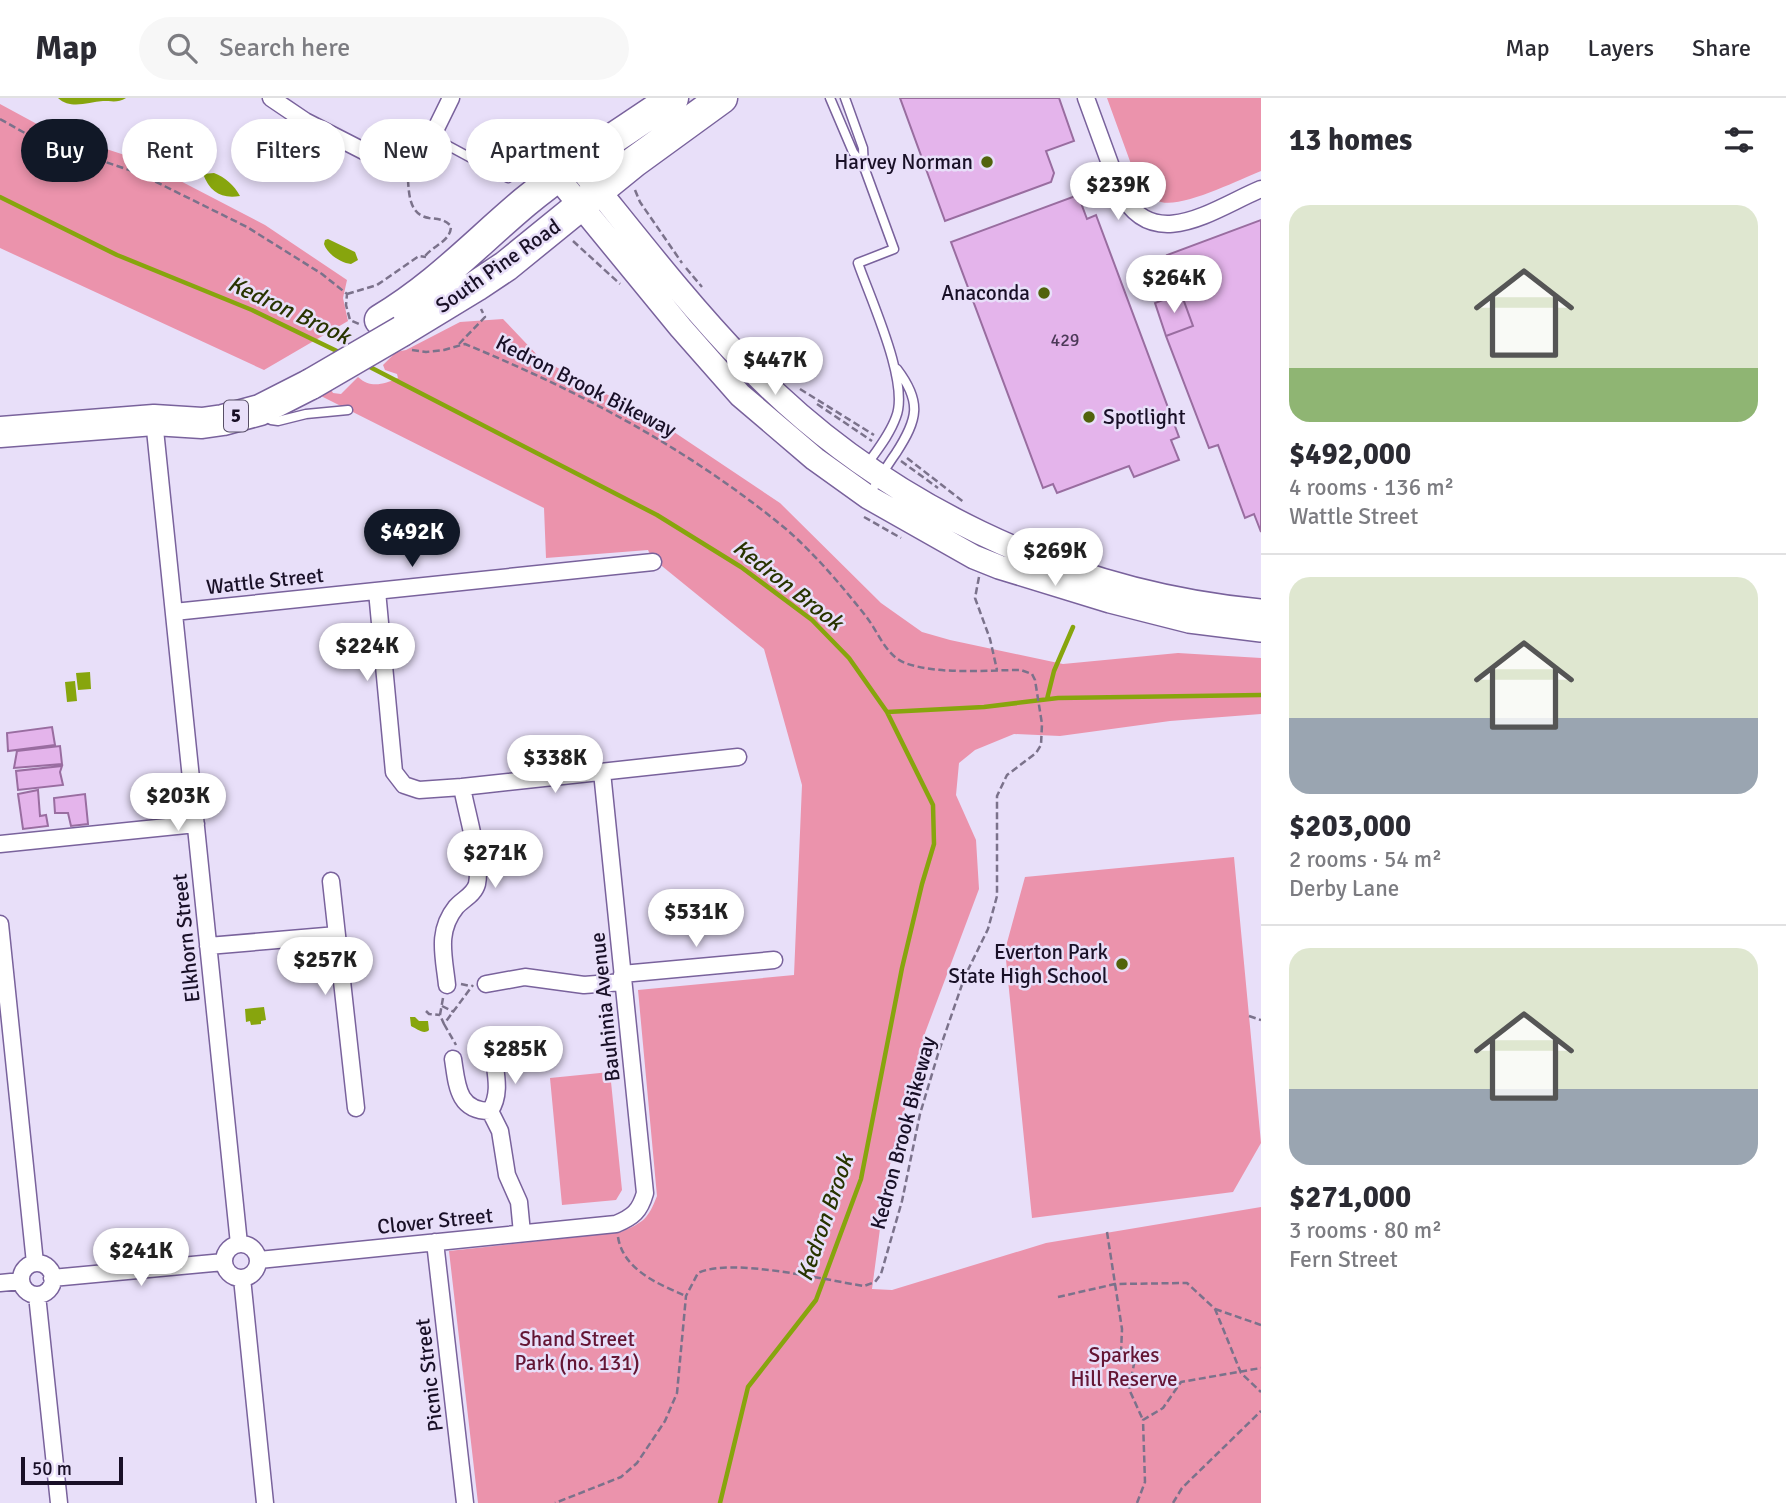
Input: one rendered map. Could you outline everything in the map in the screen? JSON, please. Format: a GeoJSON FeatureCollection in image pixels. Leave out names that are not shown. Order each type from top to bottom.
{"type":"FeatureCollection","features":[{"type":"Feature","properties":{"kind":"highway","name":"South Pine Road"},"geometry":{"type":"LineString","coordinates":[[624,132],[673,98]]}},
{"type":"Feature","properties":{"kind":"highway","name":"South Pine Road"},"geometry":{"type":"LineString","coordinates":[[0,432],[155,419],[202,422],[257,405],[301,378],[476,286],[722,98]]}},
{"type":"Feature","properties":{"kind":"highway","name":"South Pine Road"},"geometry":{"type":"LineString","coordinates":[[388,331],[500,223],[553,182]]}},
{"type":"Feature","properties":{"kind":"highway","name":"South Pine Road"},"geometry":{"type":"LineString","coordinates":[[155,419],[301,378]]}},
{"type":"Feature","properties":{"kind":"main road"},"geometry":{"type":"LineString","coordinates":[[576,182],[745,363],[807,420],[874,471],[951,518],[999,542],[1080,574],[1200,604],[1261,611]]}},
{"type":"Feature","properties":{"kind":"main road"},"geometry":{"type":"LineString","coordinates":[[590,198],[681,328],[740,395],[815,459],[860,492],[974,557],[999,567],[1088,595],[1175,618],[1261,630]]}},
{"type":"Feature","properties":{"kind":"street"},"geometry":{"type":"LineString","coordinates":[[271,98],[305,121],[359,147]]}},
{"type":"Feature","properties":{"kind":"street"},"geometry":{"type":"LineString","coordinates":[[441,119],[451,98]]}},
{"type":"Feature","properties":{"kind":"street"},"geometry":{"type":"LineString","coordinates":[[1086,98],[1121,191],[1135,213],[1151,221],[1176,224],[1231,205],[1261,199]]}},
{"type":"Feature","properties":{"kind":"street"},"geometry":{"type":"LineString","coordinates":[[1231,205],[1261,189]]}},
{"type":"Feature","properties":{"kind":"street","name":"Elkhorn Street"},"geometry":{"type":"LineString","coordinates":[[155,419],[239,1244]]}},
{"type":"Feature","properties":{"kind":"street","name":"Wattle Street"},"geometry":{"type":"LineString","coordinates":[[174,612],[653,562]]}},
{"type":"Feature","properties":{"kind":"street"},"geometry":{"type":"LineString","coordinates":[[377,591],[394,772],[404,785],[419,790],[462,787],[738,757]]}},
{"type":"Feature","properties":{"kind":"street","name":"Bauhinia Avenue"},"geometry":{"type":"LineString","coordinates":[[602,772],[645,1193],[641,1207],[632,1217],[616,1224]]}},
{"type":"Feature","properties":{"kind":"street"},"geometry":{"type":"LineString","coordinates":[[447,985],[442,932],[457,905],[471,895],[477,886],[478,877],[462,787]]}},
{"type":"Feature","properties":{"kind":"street"},"geometry":{"type":"LineString","coordinates":[[0,844],[196,824]]}},
{"type":"Feature","properties":{"kind":"street"},"geometry":{"type":"LineString","coordinates":[[331,881],[356,1108]]}},
{"type":"Feature","properties":{"kind":"street"},"geometry":{"type":"LineString","coordinates":[[0,924],[35,1263]]}},
{"type":"Feature","properties":{"kind":"street"},"geometry":{"type":"LineString","coordinates":[[208,946],[337,935]]}},
{"type":"Feature","properties":{"kind":"street"},"geometry":{"type":"LineString","coordinates":[[486,984],[524,977],[584,985],[774,960]]}},
{"type":"Feature","properties":{"kind":"street"},"geometry":{"type":"LineString","coordinates":[[489,1111],[498,1092],[493,1051]]}},
{"type":"Feature","properties":{"kind":"street"},"geometry":{"type":"LineString","coordinates":[[453,1059],[458,1088],[467,1105],[479,1111],[489,1111]]}},
{"type":"Feature","properties":{"kind":"street"},"geometry":{"type":"LineString","coordinates":[[489,1111],[500,1131],[508,1175],[519,1202],[522,1233]]}},
{"type":"Feature","properties":{"kind":"street","name":"Clover Street"},"geometry":{"type":"LineString","coordinates":[[259,1260],[616,1224]]}},
{"type":"Feature","properties":{"kind":"street","name":"Picnic Street"},"geometry":{"type":"LineString","coordinates":[[435,1242],[465,1503]]}},
{"type":"Feature","properties":{"kind":"street"},"geometry":{"type":"LineString","coordinates":[[239,1244],[252,1247],[259,1260],[252,1275],[242,1278],[232,1275],[224,1262],[226,1252],[239,1244]]}},
{"type":"Feature","properties":{"kind":"street"},"geometry":{"type":"LineString","coordinates":[[52,1278],[224,1262]]}},
{"type":"Feature","properties":{"kind":"street"},"geometry":{"type":"LineString","coordinates":[[35,1263],[45,1265],[52,1278],[47,1292],[37,1295],[28,1293],[21,1281],[23,1271],[35,1263]]}},
{"type":"Feature","properties":{"kind":"street"},"geometry":{"type":"LineString","coordinates":[[242,1278],[265,1503]]}},
{"type":"Feature","properties":{"kind":"street"},"geometry":{"type":"LineString","coordinates":[[0,1283],[21,1281]]}},
{"type":"Feature","properties":{"kind":"street"},"geometry":{"type":"LineString","coordinates":[[37,1295],[59,1503]]}},
{"type":"Feature","properties":{"kind":"lane"},"geometry":{"type":"LineString","coordinates":[[830,98],[853,152],[864,167],[894,249],[858,263],[895,366],[900,400],[897,417],[874,471],[860,492]]}},
{"type":"Feature","properties":{"kind":"lane"},"geometry":{"type":"LineString","coordinates":[[845,98],[863,148],[864,167]]}},
{"type":"Feature","properties":{"kind":"lane"},"geometry":{"type":"LineString","coordinates":[[860,492],[874,471],[912,427],[915,413],[911,390],[895,366]]}},
{"type":"Feature","properties":{"kind":"lane","name":"South Pine Road"},"geometry":{"type":"LineString","coordinates":[[257,405],[271,420],[278,421],[306,414],[348,410]]}},
{"type":"Feature","properties":{"kind":"path"},"geometry":{"type":"LineString","coordinates":[[0,119],[32,137],[138,173],[247,227],[322,274],[347,294]]}},
{"type":"Feature","properties":{"kind":"path"},"geometry":{"type":"LineString","coordinates":[[347,294],[377,285],[416,258],[425,256],[435,245],[448,238],[451,226],[446,221],[426,218],[415,210],[410,200],[408,182]]}},
{"type":"Feature","properties":{"kind":"path"},"geometry":{"type":"LineString","coordinates":[[641,184],[635,191],[640,202],[666,241],[708,293]]}},
{"type":"Feature","properties":{"kind":"path"},"geometry":{"type":"LineString","coordinates":[[425,256],[429,260]]}},
{"type":"Feature","properties":{"kind":"path"},"geometry":{"type":"LineString","coordinates":[[347,294],[346,305],[350,320],[388,331]]}},
{"type":"Feature","properties":{"kind":"path"},"geometry":{"type":"LineString","coordinates":[[459,344],[485,317],[478,300]]}},
{"type":"Feature","properties":{"kind":"path","name":"Kedron Brook Bikeway"},"geometry":{"type":"LineString","coordinates":[[388,331],[426,352],[466,344],[501,358],[651,433],[787,530],[834,577],[868,618],[891,654],[904,663],[940,669],[1021,670],[1032,674],[1035,680],[1042,724],[1041,745],[1036,753],[1007,775],[998,796],[997,896],[988,929],[965,976],[938,1054],[920,1114],[886,1263],[875,1282],[864,1286],[736,1267],[715,1268],[698,1273],[687,1296]]}},
{"type":"Feature","properties":{"kind":"path"},"geometry":{"type":"LineString","coordinates":[[867,438],[800,389],[874,435]]}},
{"type":"Feature","properties":{"kind":"path"},"geometry":{"type":"LineString","coordinates":[[904,455],[968,505]]}},
{"type":"Feature","properties":{"kind":"path"},"geometry":{"type":"LineString","coordinates":[[981,574],[975,598],[990,639],[997,670]]}},
{"type":"Feature","properties":{"kind":"path"},"geometry":{"type":"LineString","coordinates":[[444,1024],[470,986],[486,984]]}},
{"type":"Feature","properties":{"kind":"path"},"geometry":{"type":"LineString","coordinates":[[447,985],[444,988],[440,1015],[458,1049],[458,1055],[453,1059]]}},
{"type":"Feature","properties":{"kind":"path"},"geometry":{"type":"LineString","coordinates":[[442,1006],[454,1012]]}},
{"type":"Feature","properties":{"kind":"path"},"geometry":{"type":"LineString","coordinates":[[426,1010],[429,1014],[440,1015]]}},
{"type":"Feature","properties":{"kind":"path"},"geometry":{"type":"LineString","coordinates":[[1249,1016],[1261,1020]]}},
{"type":"Feature","properties":{"kind":"path"},"geometry":{"type":"LineString","coordinates":[[555,1503],[621,1477],[637,1463],[665,1421],[677,1393],[687,1296],[654,1282],[635,1268],[619,1245],[616,1224]]}},
{"type":"Feature","properties":{"kind":"path"},"geometry":{"type":"LineString","coordinates":[[1108,1233],[1122,1329],[1121,1353],[1134,1364],[1129,1389],[1143,1420],[1145,1482],[1137,1503]]}},
{"type":"Feature","properties":{"kind":"path"},"geometry":{"type":"LineString","coordinates":[[1058,1297],[1115,1284],[1187,1283],[1215,1309],[1261,1325]]}},
{"type":"Feature","properties":{"kind":"path"},"geometry":{"type":"LineString","coordinates":[[1215,1309],[1241,1373],[1261,1392]]}},
{"type":"Feature","properties":{"kind":"path"},"geometry":{"type":"LineString","coordinates":[[1143,1420],[1164,1408],[1181,1382],[1261,1368]]}},
{"type":"Feature","properties":{"kind":"path"},"geometry":{"type":"LineString","coordinates":[[1173,1503],[1182,1488],[1261,1411]]}},
{"type":"Feature","properties":{"kind":"green space"},"geometry":{"type":"Polygon","coordinates":[[[1107,98],[1261,98],[1261,171],[1183,201],[1171,203],[1155,200],[1139,186],[1107,98]]]}},
{"type":"Feature","properties":{"kind":"green space"},"geometry":{"type":"Polygon","coordinates":[[[0,104],[28,119],[21,119],[21,182],[108,182],[108,150],[122,154],[122,182],[182,182],[265,225],[347,280],[343,298],[348,321],[264,370],[0,248],[0,104]]]}},
{"type":"Feature","properties":{"kind":"green space"},"geometry":{"type":"Polygon","coordinates":[[[503,319],[541,359],[662,424],[780,503],[881,603],[922,632],[1063,664],[1178,653],[1261,658],[1261,714],[1170,721],[1060,736],[1014,734],[975,750],[959,763],[956,795],[976,840],[979,889],[925,1033],[887,1176],[872,1289],[892,1290],[1046,1243],[1261,1207],[1261,1503],[478,1503],[449,1251],[621,1232],[648,1215],[657,1196],[638,990],[794,975],[802,785],[764,649],[652,558],[648,550],[546,558],[544,508],[315,393],[330,388],[333,393],[341,394],[358,377],[373,384],[393,380],[398,378],[397,374],[385,370],[383,365],[396,352],[406,350],[460,322],[503,319]]]}},
{"type":"Feature","properties":{"kind":"green space"},"geometry":{"type":"Polygon","coordinates":[[[1234,857],[1261,1143],[1233,1192],[1032,1218],[1005,950],[1025,877],[1234,857]]]}},
{"type":"Feature","properties":{"kind":"green space"},"geometry":{"type":"Polygon","coordinates":[[[610,1072],[622,1190],[616,1200],[562,1205],[550,1078],[610,1072]]]}},
{"type":"Feature","properties":{"kind":"shaded area"},"geometry":{"type":"Polygon","coordinates":[[[58,98],[126,98],[118,101],[68,104],[58,98]]]}},
{"type":"Feature","properties":{"kind":"shaded area"},"geometry":{"type":"Polygon","coordinates":[[[217,174],[229,182],[240,196],[222,195],[207,182],[217,182],[217,174]]]}},
{"type":"Feature","properties":{"kind":"shaded area"},"geometry":{"type":"Polygon","coordinates":[[[328,239],[355,252],[358,260],[351,264],[335,257],[324,244],[328,239]]]}},
{"type":"Feature","properties":{"kind":"shaded area"},"geometry":{"type":"Polygon","coordinates":[[[90,672],[91,689],[78,690],[76,673],[90,672]]]}},
{"type":"Feature","properties":{"kind":"shaded area"},"geometry":{"type":"Polygon","coordinates":[[[75,681],[77,701],[67,702],[65,682],[75,681]]]}},
{"type":"Feature","properties":{"kind":"shaded area"},"geometry":{"type":"Polygon","coordinates":[[[264,1007],[266,1020],[261,1021],[261,1024],[251,1025],[250,1021],[246,1022],[245,1009],[264,1007]]]}},
{"type":"Feature","properties":{"kind":"shaded area"},"geometry":{"type":"Polygon","coordinates":[[[410,1017],[428,1021],[429,1030],[423,1032],[411,1026],[410,1017]]]}},
{"type":"Feature","properties":{"kind":"building","name":"Harvey Norman"},"geometry":{"type":"Polygon","coordinates":[[[900,98],[1059,98],[1074,141],[1046,151],[1054,173],[1051,182],[945,221],[900,98]]]}},
{"type":"Feature","properties":{"kind":"building"},"geometry":{"type":"Polygon","coordinates":[[[1078,195],[1087,219],[1096,215],[1179,437],[1171,440],[1179,460],[1134,477],[1129,466],[1057,493],[1053,484],[1043,488],[951,242],[1078,195]]]}},
{"type":"Feature","properties":{"kind":"building"},"geometry":{"type":"Polygon","coordinates":[[[1261,220],[1261,532],[1254,514],[1245,518],[1218,445],[1209,448],[1166,336],[1193,326],[1167,255],[1261,220]]]}},
{"type":"Feature","properties":{"kind":"building"},"geometry":{"type":"Polygon","coordinates":[[[1181,293],[1193,326],[1166,336],[1155,303],[1181,293]]]}},
{"type":"Feature","properties":{"kind":"building"},"geometry":{"type":"Polygon","coordinates":[[[52,727],[55,745],[8,751],[7,733],[52,727]]]}},
{"type":"Feature","properties":{"kind":"building"},"geometry":{"type":"Polygon","coordinates":[[[60,746],[62,764],[14,768],[17,751],[60,746]]]}},
{"type":"Feature","properties":{"kind":"building"},"geometry":{"type":"Polygon","coordinates":[[[62,766],[60,772],[63,785],[18,790],[16,771],[62,766]]]}},
{"type":"Feature","properties":{"kind":"building"},"geometry":{"type":"Polygon","coordinates":[[[38,790],[40,816],[46,815],[48,826],[23,829],[18,794],[38,790]]]}},
{"type":"Feature","properties":{"kind":"building"},"geometry":{"type":"Polygon","coordinates":[[[85,794],[88,824],[71,826],[68,813],[55,813],[54,798],[85,794]]]}},
{"type":"Feature","properties":{"kind":"waterway","name":"Kedron Brook"},"geometry":{"type":"LineString","coordinates":[[0,197],[117,255],[252,310],[343,354]]}},
{"type":"Feature","properties":{"kind":"waterway","name":"Kedron Brook"},"geometry":{"type":"LineString","coordinates":[[366,365],[657,515],[741,567],[812,620],[849,658],[887,712],[933,805],[934,844],[902,968],[861,1179],[816,1300],[748,1387],[720,1503]]}},
{"type":"Feature","properties":{"kind":"waterway"},"geometry":{"type":"LineString","coordinates":[[1047,699],[1054,671],[1073,627]]}},
{"type":"Feature","properties":{"kind":"waterway"},"geometry":{"type":"LineString","coordinates":[[887,712],[984,707],[1058,698],[1261,695]]}},
{"type":"Feature","properties":{"kind":"place","name":"Harvey Norman"},"geometry":{"type":"Point","coordinates":[987,162]}},
{"type":"Feature","properties":{"kind":"place","name":"Anaconda"},"geometry":{"type":"Point","coordinates":[1044,293]}},
{"type":"Feature","properties":{"kind":"place","name":"Spotlight"},"geometry":{"type":"Point","coordinates":[1089,417]}},
{"type":"Feature","properties":{"kind":"place","name":"Everton Park State High School"},"geometry":{"type":"Point","coordinates":[1122,964]}},
{"type":"Feature","properties":{"kind":"park label","name":"Shand Street Park (no. 131)"},"geometry":{"type":"Point","coordinates":[577,1351]}},
{"type":"Feature","properties":{"kind":"park label","name":"Sparkes Hill Reserve"},"geometry":{"type":"Point","coordinates":[1124,1367]}}]}
